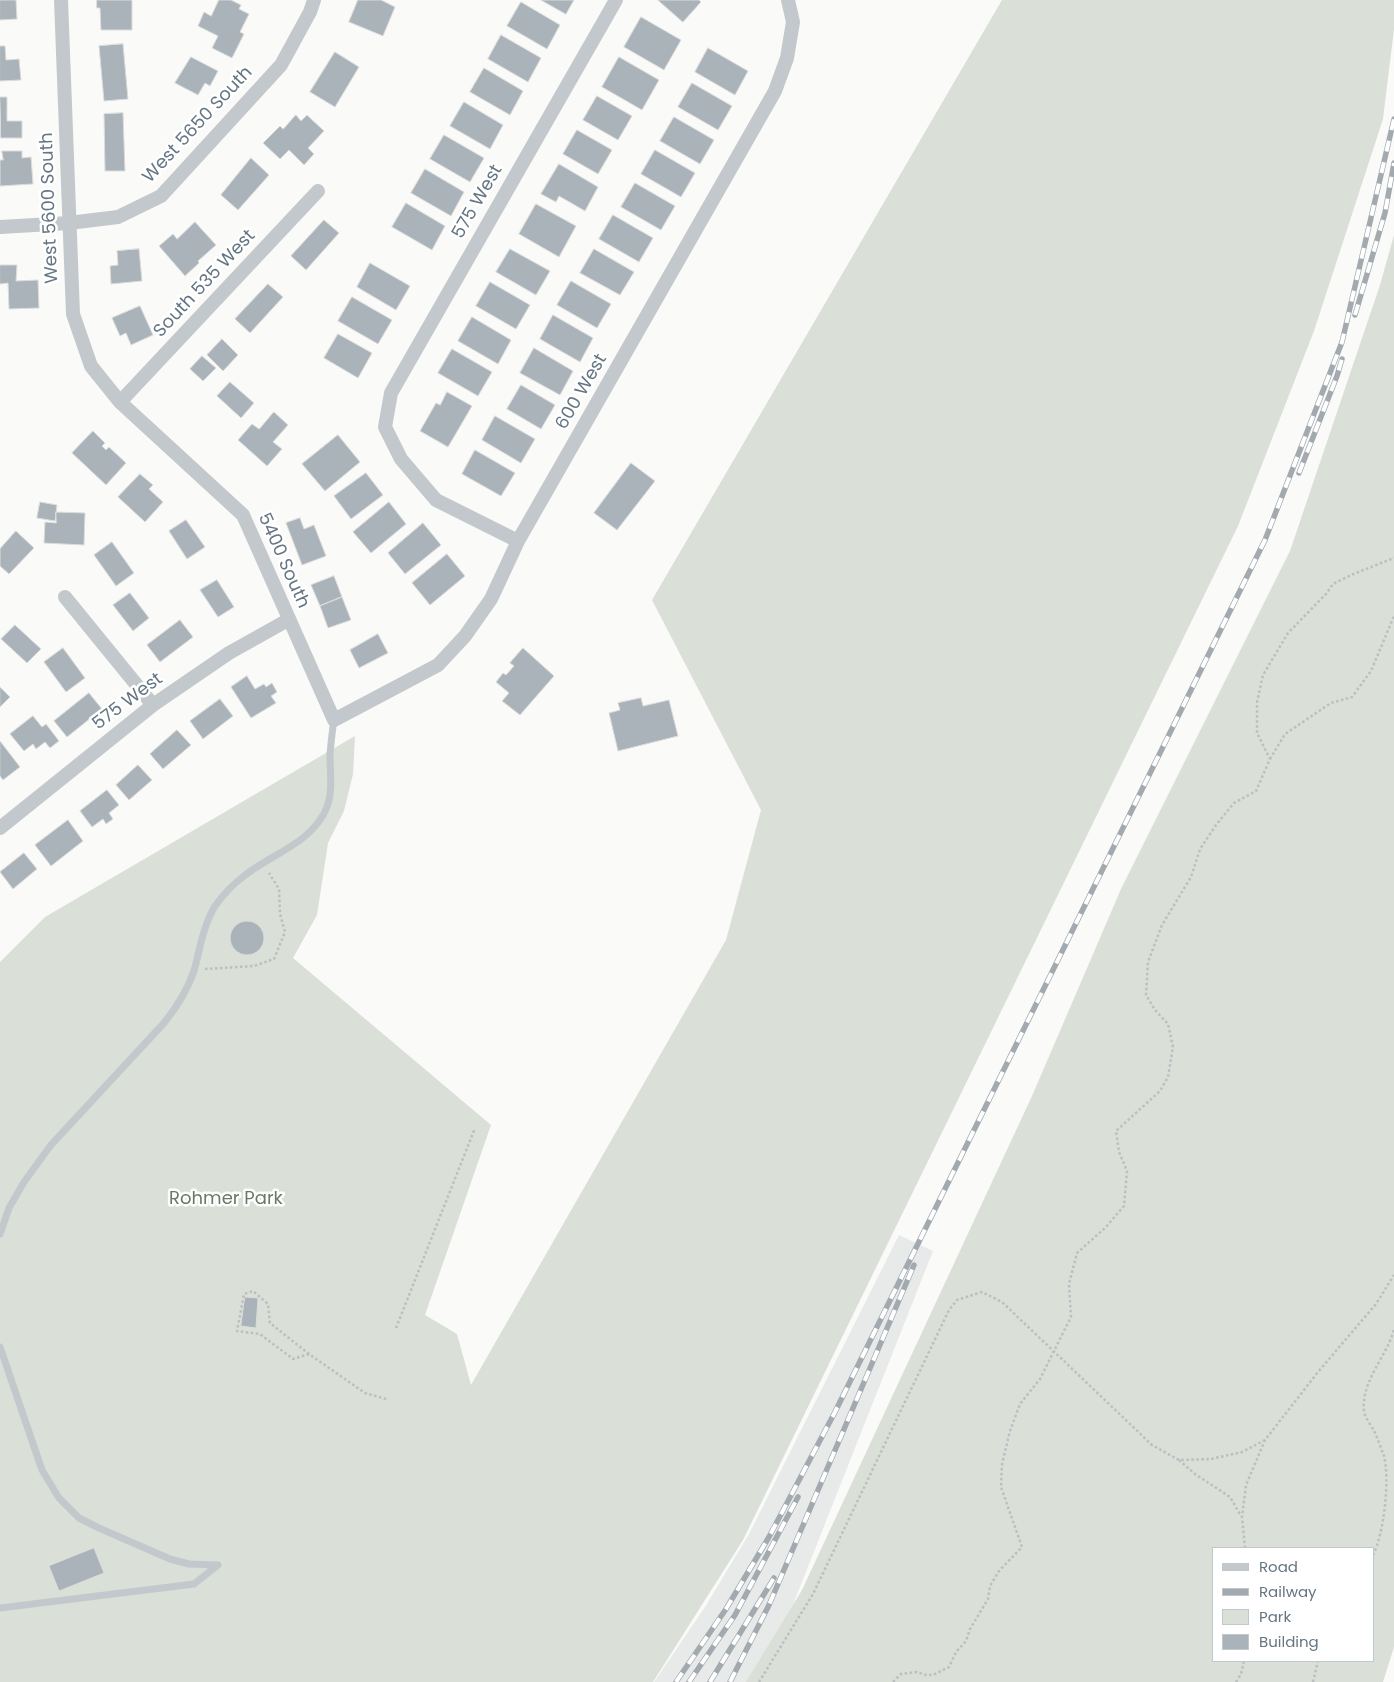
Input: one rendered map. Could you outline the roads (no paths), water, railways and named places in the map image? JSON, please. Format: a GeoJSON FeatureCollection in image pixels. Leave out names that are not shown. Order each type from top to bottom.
{"type":"FeatureCollection","features":[{"type":"Feature","properties":{"kind":"street","name":"West 5600 South"},"geometry":{"type":"LineString","coordinates":[[61,0],[73,314],[91,366],[120,402]]}},
{"type":"Feature","properties":{"kind":"street","name":"West 5650 South"},"geometry":{"type":"LineString","coordinates":[[0,227],[69,223],[118,217],[161,196],[281,65],[310,12],[314,0]]}},
{"type":"Feature","properties":{"kind":"street","name":"575 West"},"geometry":{"type":"LineString","coordinates":[[518,541],[436,500],[401,459],[386,427],[390,393],[616,0]]}},
{"type":"Feature","properties":{"kind":"street","name":"600 West"},"geometry":{"type":"LineString","coordinates":[[334,720],[438,664],[466,636],[491,599],[518,541],[775,90],[787,58],[793,22],[788,0]]}},
{"type":"Feature","properties":{"kind":"street","name":"South 535 West"},"geometry":{"type":"LineString","coordinates":[[120,402],[318,191]]}},
{"type":"Feature","properties":{"kind":"street","name":"5400 South"},"geometry":{"type":"LineString","coordinates":[[120,402],[243,515],[334,720]]}},
{"type":"Feature","properties":{"kind":"street"},"geometry":{"type":"LineString","coordinates":[[65,596],[152,705]]}},
{"type":"Feature","properties":{"kind":"street","name":"575 West"},"geometry":{"type":"LineString","coordinates":[[1,825],[152,705],[229,653],[288,620]]}},
{"type":"Feature","properties":{"kind":"lane"},"geometry":{"type":"LineString","coordinates":[[0,1234],[10,1208],[24,1182],[51,1145],[164,1023],[178,1005],[187,988],[194,969],[202,935],[215,907],[243,876],[303,838],[316,826],[327,806],[331,781],[330,753],[334,720]]}},
{"type":"Feature","properties":{"kind":"lane"},"geometry":{"type":"LineString","coordinates":[[0,1347],[42,1470],[59,1498],[79,1518],[170,1558],[189,1564],[218,1565],[194,1584],[0,1608]]}},
{"type":"Feature","properties":{"kind":"railway"},"geometry":{"type":"LineString","coordinates":[[676,1682],[726,1609],[769,1537],[835,1412],[1265,540],[1342,342],[1394,119]]}},
{"type":"Feature","properties":{"kind":"railway"},"geometry":{"type":"LineString","coordinates":[[1355,315],[1385,213],[1394,163]]}},
{"type":"Feature","properties":{"kind":"railway"},"geometry":{"type":"LineString","coordinates":[[1299,473],[1342,359]]}},
{"type":"Feature","properties":{"kind":"railway"},"geometry":{"type":"LineString","coordinates":[[730,1682],[769,1605],[914,1265]]}},
{"type":"Feature","properties":{"kind":"railway"},"geometry":{"type":"LineString","coordinates":[[689,1682],[735,1615],[798,1497]]}},
{"type":"Feature","properties":{"kind":"railway"},"geometry":{"type":"LineString","coordinates":[[710,1682],[774,1578]]}},
{"type":"Feature","properties":{"kind":"park label","name":"Rohmer Park"},"geometry":{"type":"Point","coordinates":[226,1199]}}]}
